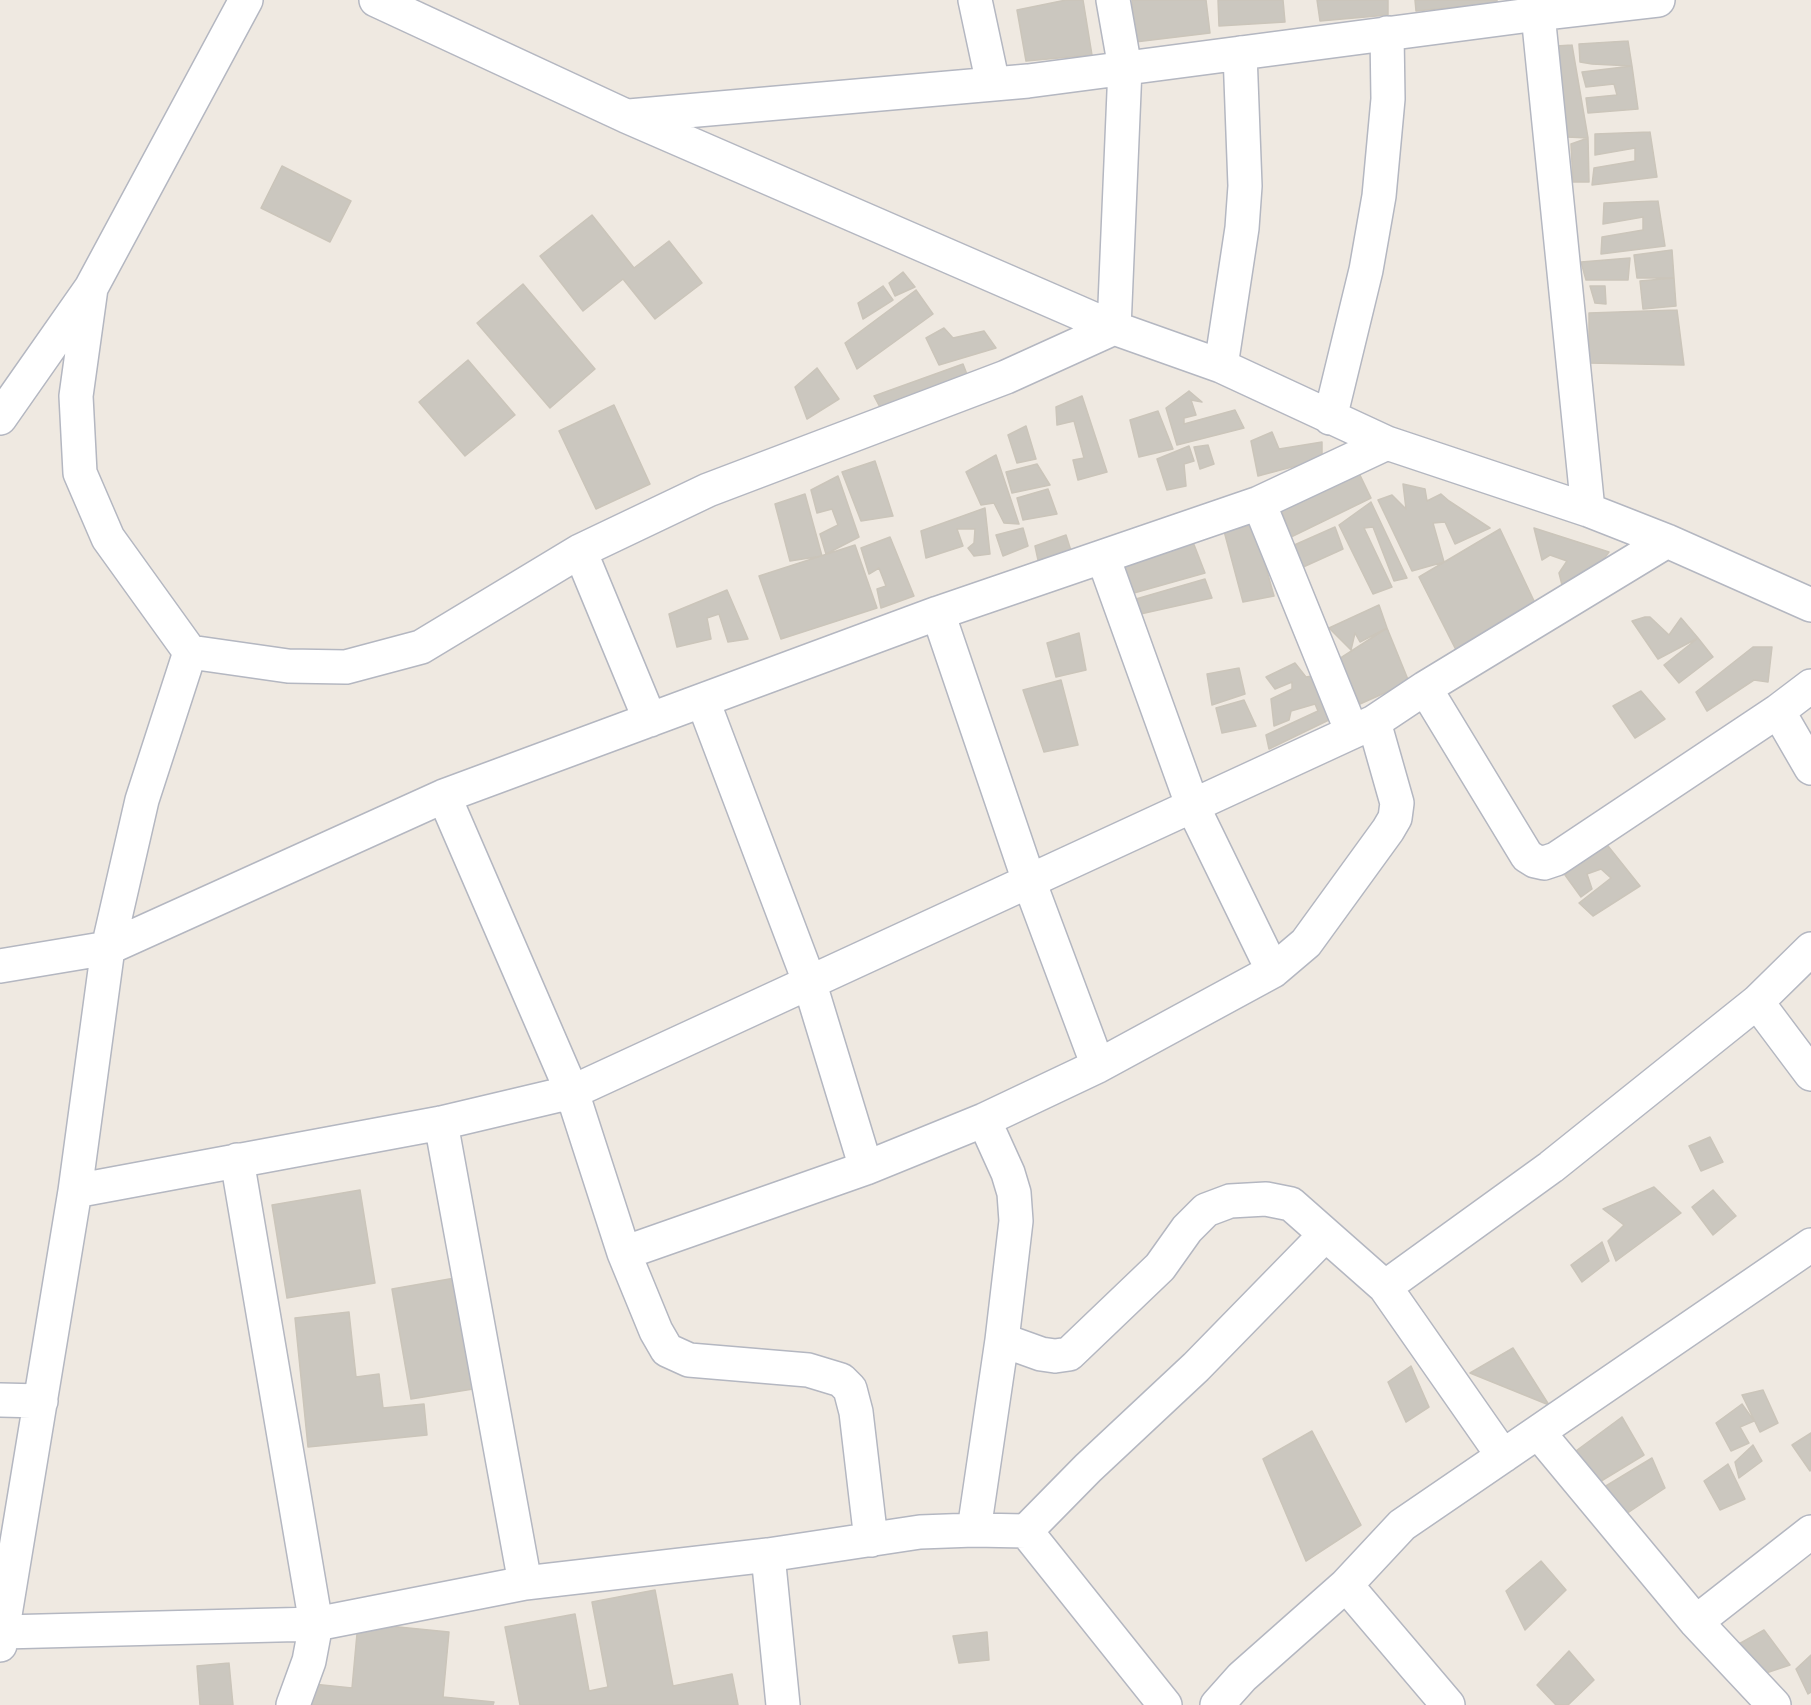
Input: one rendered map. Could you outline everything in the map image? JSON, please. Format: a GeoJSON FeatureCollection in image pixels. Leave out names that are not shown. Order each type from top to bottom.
{"type":"FeatureCollection","features":[{"type":"Feature","properties":{"kind":"street"},"geometry":{"type":"LineString","coordinates":[[0,418],[91,288],[246,0]]}},
{"type":"Feature","properties":{"kind":"street"},"geometry":{"type":"LineString","coordinates":[[376,0],[626,116],[1114,328],[1221,366],[1387,443],[1587,510],[1667,541],[1811,605]]}},
{"type":"Feature","properties":{"kind":"street"},"geometry":{"type":"LineString","coordinates":[[975,0],[993,84]]}},
{"type":"Feature","properties":{"kind":"street"},"geometry":{"type":"LineString","coordinates":[[1113,0],[1125,68],[1114,328]]}},
{"type":"Feature","properties":{"kind":"street"},"geometry":{"type":"LineString","coordinates":[[626,116],[993,84],[1658,0]]}},
{"type":"Feature","properties":{"kind":"street"},"geometry":{"type":"LineString","coordinates":[[1538,14],[1587,510]]}},
{"type":"Feature","properties":{"kind":"street"},"geometry":{"type":"LineString","coordinates":[[1330,418],[1366,270],[1379,196],[1388,99],[1387,33]]}},
{"type":"Feature","properties":{"kind":"street"},"geometry":{"type":"LineString","coordinates":[[1221,366],[1242,228],[1245,186],[1240,53]]}},
{"type":"Feature","properties":{"kind":"street"},"geometry":{"type":"LineString","coordinates":[[91,288],[76,396],[80,473],[108,538],[190,652],[288,666],[346,667],[421,647],[580,551],[708,490],[1006,377],[1114,328]]}},
{"type":"Feature","properties":{"kind":"street"},"geometry":{"type":"LineString","coordinates":[[0,966],[108,948],[444,796],[938,613],[1259,503],[1387,443]]}},
{"type":"Feature","properties":{"kind":"street"},"geometry":{"type":"LineString","coordinates":[[624,1253],[866,1168],[984,1120],[1098,1066],[1273,971],[1306,943],[1388,830],[1395,818],[1397,803],[1259,503]]}},
{"type":"Feature","properties":{"kind":"street"},"geometry":{"type":"LineString","coordinates":[[75,1191],[441,1123],[572,1092],[1363,727],[1667,541]]}},
{"type":"Feature","properties":{"kind":"street"},"geometry":{"type":"LineString","coordinates":[[580,551],[650,720]]}},
{"type":"Feature","properties":{"kind":"street"},"geometry":{"type":"LineString","coordinates":[[1103,557],[1193,807],[1273,971]]}},
{"type":"Feature","properties":{"kind":"street"},"geometry":{"type":"LineString","coordinates":[[938,613],[1029,881],[1098,1066]]}},
{"type":"Feature","properties":{"kind":"street"},"geometry":{"type":"LineString","coordinates":[[190,652],[142,800],[108,948],[75,1191],[40,1401],[7,1560],[1,1639],[316,1624],[525,1583],[768,1555],[920,1532],[1026,1531],[1088,1468],[1196,1366],[1325,1235]]}},
{"type":"Feature","properties":{"kind":"street"},"geometry":{"type":"LineString","coordinates":[[1425,688],[1527,856],[1544,863],[1556,860],[1778,711],[1811,686]]}},
{"type":"Feature","properties":{"kind":"street"},"geometry":{"type":"LineString","coordinates":[[703,701],[809,981],[866,1168]]}},
{"type":"Feature","properties":{"kind":"street"},"geometry":{"type":"LineString","coordinates":[[1778,711],[1811,768]]}},
{"type":"Feature","properties":{"kind":"street"},"geometry":{"type":"LineString","coordinates":[[444,796],[572,1092],[624,1253],[666,1350],[689,1360],[808,1370],[841,1380],[850,1389],[856,1412],[871,1540]]}},
{"type":"Feature","properties":{"kind":"street"},"geometry":{"type":"LineString","coordinates":[[1385,1287],[1551,1167],[1757,1002],[1811,949]]}},
{"type":"Feature","properties":{"kind":"street"},"geometry":{"type":"LineString","coordinates":[[1757,1002],[1811,1074]]}},
{"type":"Feature","properties":{"kind":"street"},"geometry":{"type":"LineString","coordinates":[[974,1530],[1002,1340],[1016,1221],[1014,1193],[1008,1173],[984,1120]]}},
{"type":"Feature","properties":{"kind":"street"},"geometry":{"type":"LineString","coordinates":[[441,1123],[525,1583]]}},
{"type":"Feature","properties":{"kind":"street"},"geometry":{"type":"LineString","coordinates":[[237,1160],[316,1624],[309,1661],[293,1705]]}},
{"type":"Feature","properties":{"kind":"street"},"geometry":{"type":"LineString","coordinates":[[1002,1340],[1041,1354],[1055,1356],[1069,1354],[1160,1268],[1186,1229],[1206,1210],[1230,1201],[1266,1199],[1291,1204],[1385,1287],[1503,1456]]}},
{"type":"Feature","properties":{"kind":"street"},"geometry":{"type":"LineString","coordinates":[[1217,1705],[1242,1677],[1346,1585],[1402,1525],[1811,1245]]}},
{"type":"Feature","properties":{"kind":"street"},"geometry":{"type":"LineString","coordinates":[[0,1400],[40,1401]]}},
{"type":"Feature","properties":{"kind":"street"},"geometry":{"type":"LineString","coordinates":[[1538,1432],[1696,1622],[1774,1705]]}},
{"type":"Feature","properties":{"kind":"street"},"geometry":{"type":"LineString","coordinates":[[1026,1531],[1165,1705]]}},
{"type":"Feature","properties":{"kind":"street"},"geometry":{"type":"LineString","coordinates":[[1696,1622],[1811,1532]]}},
{"type":"Feature","properties":{"kind":"street"},"geometry":{"type":"LineString","coordinates":[[768,1555],[783,1705]]}},
{"type":"Feature","properties":{"kind":"street"},"geometry":{"type":"LineString","coordinates":[[1346,1585],[1448,1705]]}},
{"type":"Feature","properties":{"kind":"building"},"geometry":{"type":"Polygon","coordinates":[[[1066,0],[1083,0],[1092,55],[1026,61],[1017,10],[1066,0]]]}},
{"type":"Feature","properties":{"kind":"building"},"geometry":{"type":"Polygon","coordinates":[[[1132,0],[1206,0],[1210,33],[1135,42],[1132,0]]]}},
{"type":"Feature","properties":{"kind":"building"},"geometry":{"type":"Polygon","coordinates":[[[1218,0],[1283,0],[1285,22],[1219,26],[1218,0]]]}},
{"type":"Feature","properties":{"kind":"building"},"geometry":{"type":"Polygon","coordinates":[[[1317,0],[1388,0],[1388,15],[1320,21],[1317,0]]]}},
{"type":"Feature","properties":{"kind":"building"},"geometry":{"type":"Polygon","coordinates":[[[1415,0],[1497,0],[1497,3],[1416,11],[1415,0]]]}},
{"type":"Feature","properties":{"kind":"building"},"geometry":{"type":"Polygon","coordinates":[[[1628,41],[1632,66],[1580,62],[1579,44],[1628,41]]]}},
{"type":"Feature","properties":{"kind":"building"},"geometry":{"type":"Polygon","coordinates":[[[1572,45],[1588,138],[1567,137],[1556,46],[1572,45]]]}},
{"type":"Feature","properties":{"kind":"building"},"geometry":{"type":"Polygon","coordinates":[[[1632,66],[1638,109],[1588,113],[1586,98],[1617,95],[1614,84],[1586,87],[1582,72],[1632,66]]]}},
{"type":"Feature","properties":{"kind":"building"},"geometry":{"type":"Polygon","coordinates":[[[1650,132],[1657,177],[1592,185],[1594,168],[1635,161],[1635,148],[1595,155],[1595,134],[1650,132]]]}},
{"type":"Feature","properties":{"kind":"building"},"geometry":{"type":"Polygon","coordinates":[[[1588,138],[1589,182],[1573,182],[1571,144],[1588,138]]]}},
{"type":"Feature","properties":{"kind":"building"},"geometry":{"type":"Polygon","coordinates":[[[282,166],[351,201],[330,242],[261,208],[282,166]]]}},
{"type":"Feature","properties":{"kind":"building"},"geometry":{"type":"Polygon","coordinates":[[[1658,201],[1665,246],[1601,254],[1602,237],[1643,230],[1643,217],[1603,224],[1604,203],[1658,201]]]}},
{"type":"Feature","properties":{"kind":"building"},"geometry":{"type":"Polygon","coordinates":[[[592,215],[634,268],[669,241],[702,283],[655,319],[623,279],[583,311],[540,256],[592,215]]]}},
{"type":"Feature","properties":{"kind":"building"},"geometry":{"type":"Polygon","coordinates":[[[1672,250],[1674,278],[1637,278],[1634,255],[1672,250]]]}},
{"type":"Feature","properties":{"kind":"building"},"geometry":{"type":"Polygon","coordinates":[[[1630,258],[1628,280],[1586,280],[1581,262],[1630,258]]]}},
{"type":"Feature","properties":{"kind":"building"},"geometry":{"type":"Polygon","coordinates":[[[903,272],[915,287],[895,296],[889,283],[903,272]]]}},
{"type":"Feature","properties":{"kind":"building"},"geometry":{"type":"Polygon","coordinates":[[[1674,278],[1676,306],[1643,309],[1640,281],[1674,278]]]}},
{"type":"Feature","properties":{"kind":"building"},"geometry":{"type":"Polygon","coordinates":[[[523,284],[595,369],[550,408],[477,323],[523,284]]]}},
{"type":"Feature","properties":{"kind":"building"},"geometry":{"type":"Polygon","coordinates":[[[883,286],[893,300],[863,319],[858,303],[883,286]]]}},
{"type":"Feature","properties":{"kind":"building"},"geometry":{"type":"Polygon","coordinates":[[[1590,286],[1605,286],[1606,304],[1595,303],[1590,286]]]}},
{"type":"Feature","properties":{"kind":"building"},"geometry":{"type":"Polygon","coordinates":[[[916,290],[933,314],[857,369],[845,343],[916,290]]]}},
{"type":"Feature","properties":{"kind":"building"},"geometry":{"type":"Polygon","coordinates":[[[1677,310],[1684,365],[1589,363],[1589,313],[1677,310]]]}},
{"type":"Feature","properties":{"kind":"building"},"geometry":{"type":"Polygon","coordinates":[[[944,328],[953,338],[984,331],[996,348],[939,365],[926,338],[944,328]]]}},
{"type":"Feature","properties":{"kind":"building"},"geometry":{"type":"Polygon","coordinates":[[[468,360],[515,415],[465,456],[419,402],[468,360]]]}},
{"type":"Feature","properties":{"kind":"building"},"geometry":{"type":"Polygon","coordinates":[[[963,364],[968,377],[883,413],[874,396],[963,364]]]}},
{"type":"Feature","properties":{"kind":"building"},"geometry":{"type":"Polygon","coordinates":[[[817,368],[839,399],[807,419],[795,387],[817,368]]]}},
{"type":"Feature","properties":{"kind":"building"},"geometry":{"type":"Polygon","coordinates":[[[1189,391],[1202,402],[1191,400],[1196,415],[1184,418],[1184,424],[1235,410],[1244,428],[1177,445],[1166,408],[1189,391]]]}},
{"type":"Feature","properties":{"kind":"building"},"geometry":{"type":"Polygon","coordinates":[[[1082,396],[1107,472],[1078,480],[1073,460],[1084,458],[1074,421],[1057,425],[1056,407],[1082,396]]]}},
{"type":"Feature","properties":{"kind":"building"},"geometry":{"type":"Polygon","coordinates":[[[614,405],[650,484],[596,509],[559,431],[614,405]]]}},
{"type":"Feature","properties":{"kind":"building"},"geometry":{"type":"Polygon","coordinates":[[[1158,411],[1173,449],[1139,457],[1130,420],[1158,411]]]}},
{"type":"Feature","properties":{"kind":"building"},"geometry":{"type":"Polygon","coordinates":[[[1026,426],[1036,459],[1017,463],[1008,435],[1026,426]]]}},
{"type":"Feature","properties":{"kind":"building"},"geometry":{"type":"Polygon","coordinates":[[[1272,432],[1279,449],[1322,442],[1322,459],[1258,476],[1251,441],[1272,432]]]}},
{"type":"Feature","properties":{"kind":"building"},"geometry":{"type":"Polygon","coordinates":[[[1208,445],[1214,464],[1200,469],[1194,447],[1208,445]]]}},
{"type":"Feature","properties":{"kind":"building"},"geometry":{"type":"Polygon","coordinates":[[[1189,446],[1194,461],[1184,464],[1186,486],[1167,490],[1157,459],[1189,446]]]}},
{"type":"Feature","properties":{"kind":"building"},"geometry":{"type":"Polygon","coordinates":[[[996,455],[1019,524],[1004,523],[994,503],[981,505],[966,472],[996,455]]]}},
{"type":"Feature","properties":{"kind":"building"},"geometry":{"type":"Polygon","coordinates":[[[875,461],[893,516],[861,521],[842,472],[875,461]]]}},
{"type":"Feature","properties":{"kind":"building"},"geometry":{"type":"Polygon","coordinates":[[[1037,464],[1050,485],[1012,493],[1006,472],[1037,464]]]}},
{"type":"Feature","properties":{"kind":"building"},"geometry":{"type":"Polygon","coordinates":[[[1358,471],[1371,498],[1291,537],[1281,509],[1358,471]]]}},
{"type":"Feature","properties":{"kind":"building"},"geometry":{"type":"Polygon","coordinates":[[[838,476],[859,537],[826,554],[820,534],[838,525],[832,509],[817,513],[811,490],[838,476]]]}},
{"type":"Feature","properties":{"kind":"building"},"geometry":{"type":"Polygon","coordinates":[[[1403,484],[1425,489],[1427,501],[1441,494],[1490,528],[1455,544],[1445,522],[1433,523],[1444,562],[1412,571],[1378,500],[1392,495],[1406,509],[1403,484]]]}},
{"type":"Feature","properties":{"kind":"building"},"geometry":{"type":"Polygon","coordinates":[[[1048,489],[1057,514],[1023,520],[1017,498],[1048,489]]]}},
{"type":"Feature","properties":{"kind":"building"},"geometry":{"type":"Polygon","coordinates":[[[805,494],[822,556],[790,561],[775,504],[805,494]]]}},
{"type":"Feature","properties":{"kind":"building"},"geometry":{"type":"Polygon","coordinates":[[[1371,502],[1407,578],[1394,581],[1373,527],[1364,528],[1392,587],[1373,594],[1339,525],[1371,502]]]}},
{"type":"Feature","properties":{"kind":"building"},"geometry":{"type":"Polygon","coordinates":[[[985,508],[990,554],[974,556],[968,548],[974,543],[975,529],[957,529],[963,546],[926,558],[921,531],[985,508]]]}},
{"type":"Feature","properties":{"kind":"building"},"geometry":{"type":"Polygon","coordinates":[[[1254,525],[1274,596],[1243,602],[1224,531],[1254,525]]]}},
{"type":"Feature","properties":{"kind":"building"},"geometry":{"type":"Polygon","coordinates":[[[1335,527],[1343,549],[1301,568],[1292,546],[1335,527]]]}},
{"type":"Feature","properties":{"kind":"building"},"geometry":{"type":"Polygon","coordinates":[[[1023,528],[1028,546],[1003,556],[996,535],[1023,528]]]}},
{"type":"Feature","properties":{"kind":"building"},"geometry":{"type":"Polygon","coordinates":[[[1534,528],[1609,552],[1603,560],[1564,593],[1559,573],[1567,561],[1550,555],[1542,560],[1534,528]]]}},
{"type":"Feature","properties":{"kind":"building"},"geometry":{"type":"Polygon","coordinates":[[[1500,529],[1535,603],[1456,650],[1419,577],[1500,529]]]}},
{"type":"Feature","properties":{"kind":"building"},"geometry":{"type":"Polygon","coordinates":[[[1066,535],[1072,554],[1038,560],[1035,546],[1066,535]]]}},
{"type":"Feature","properties":{"kind":"building"},"geometry":{"type":"Polygon","coordinates":[[[890,537],[914,596],[881,608],[877,589],[886,586],[879,568],[869,574],[861,548],[890,537]]]}},
{"type":"Feature","properties":{"kind":"building"},"geometry":{"type":"Polygon","coordinates":[[[1193,542],[1205,573],[1134,593],[1122,563],[1193,542]]]}},
{"type":"Feature","properties":{"kind":"building"},"geometry":{"type":"Polygon","coordinates":[[[855,545],[877,608],[781,639],[759,576],[855,545]]]}},
{"type":"Feature","properties":{"kind":"building"},"geometry":{"type":"Polygon","coordinates":[[[1205,579],[1212,598],[1136,615],[1136,599],[1205,579]]]}},
{"type":"Feature","properties":{"kind":"building"},"geometry":{"type":"Polygon","coordinates":[[[727,590],[748,639],[728,642],[719,614],[707,618],[711,639],[677,647],[669,614],[727,590]]]}},
{"type":"Feature","properties":{"kind":"building"},"geometry":{"type":"Polygon","coordinates":[[[1379,605],[1387,628],[1360,642],[1355,633],[1351,650],[1329,628],[1379,605]]]}},
{"type":"Feature","properties":{"kind":"building"},"geometry":{"type":"Polygon","coordinates":[[[1650,617],[1669,635],[1681,618],[1698,638],[1658,659],[1632,621],[1650,617]]]}},
{"type":"Feature","properties":{"kind":"building"},"geometry":{"type":"Polygon","coordinates":[[[1387,628],[1409,682],[1360,704],[1339,659],[1387,628]]]}},
{"type":"Feature","properties":{"kind":"building"},"geometry":{"type":"Polygon","coordinates":[[[1079,633],[1086,670],[1056,677],[1047,643],[1079,633]]]}},
{"type":"Feature","properties":{"kind":"building"},"geometry":{"type":"Polygon","coordinates":[[[1698,638],[1713,657],[1679,683],[1664,665],[1698,638]]]}},
{"type":"Feature","properties":{"kind":"building"},"geometry":{"type":"Polygon","coordinates":[[[1753,647],[1772,647],[1768,682],[1754,680],[1707,711],[1696,692],[1753,647]]]}},
{"type":"Feature","properties":{"kind":"building"},"geometry":{"type":"Polygon","coordinates":[[[1295,663],[1306,677],[1319,675],[1335,717],[1269,749],[1266,735],[1318,711],[1315,704],[1291,711],[1289,720],[1274,726],[1271,699],[1292,689],[1292,682],[1275,689],[1266,677],[1295,663]]]}},
{"type":"Feature","properties":{"kind":"building"},"geometry":{"type":"Polygon","coordinates":[[[1239,668],[1245,694],[1212,705],[1207,674],[1239,668]]]}},
{"type":"Feature","properties":{"kind":"building"},"geometry":{"type":"Polygon","coordinates":[[[1061,680],[1078,745],[1044,752],[1023,690],[1061,680]]]}},
{"type":"Feature","properties":{"kind":"building"},"geometry":{"type":"Polygon","coordinates":[[[1641,691],[1665,719],[1635,738],[1613,706],[1641,691]]]}},
{"type":"Feature","properties":{"kind":"building"},"geometry":{"type":"Polygon","coordinates":[[[1244,700],[1256,726],[1222,733],[1216,708],[1244,700]]]}},
{"type":"Feature","properties":{"kind":"building"},"geometry":{"type":"Polygon","coordinates":[[[1604,841],[1640,886],[1593,916],[1579,903],[1611,878],[1601,869],[1587,874],[1592,889],[1581,897],[1565,875],[1604,841]]]}},
{"type":"Feature","properties":{"kind":"building"},"geometry":{"type":"Polygon","coordinates":[[[1710,1137],[1723,1162],[1701,1171],[1689,1146],[1710,1137]]]}},
{"type":"Feature","properties":{"kind":"building"},"geometry":{"type":"Polygon","coordinates":[[[1654,1187],[1681,1213],[1616,1261],[1608,1241],[1624,1225],[1603,1209],[1654,1187]]]}},
{"type":"Feature","properties":{"kind":"building"},"geometry":{"type":"Polygon","coordinates":[[[360,1190],[375,1283],[287,1298],[272,1205],[360,1190]]]}},
{"type":"Feature","properties":{"kind":"building"},"geometry":{"type":"Polygon","coordinates":[[[1713,1190],[1736,1216],[1713,1235],[1692,1207],[1713,1190]]]}},
{"type":"Feature","properties":{"kind":"building"},"geometry":{"type":"Polygon","coordinates":[[[1602,1242],[1609,1261],[1582,1282],[1571,1265],[1602,1242]]]}},
{"type":"Feature","properties":{"kind":"building"},"geometry":{"type":"Polygon","coordinates":[[[455,1278],[473,1389],[411,1399],[392,1289],[455,1278]]]}},
{"type":"Feature","properties":{"kind":"building"},"geometry":{"type":"Polygon","coordinates":[[[349,1312],[356,1377],[379,1374],[383,1408],[424,1404],[427,1435],[308,1447],[295,1318],[349,1312]]]}},
{"type":"Feature","properties":{"kind":"building"},"geometry":{"type":"Polygon","coordinates":[[[1513,1348],[1549,1405],[1470,1373],[1513,1348]]]}},
{"type":"Feature","properties":{"kind":"building"},"geometry":{"type":"Polygon","coordinates":[[[1411,1366],[1429,1407],[1406,1422],[1388,1382],[1411,1366]]]}},
{"type":"Feature","properties":{"kind":"building"},"geometry":{"type":"Polygon","coordinates":[[[1763,1390],[1778,1423],[1760,1432],[1742,1395],[1763,1390]]]}},
{"type":"Feature","properties":{"kind":"building"},"geometry":{"type":"Polygon","coordinates":[[[1742,1404],[1754,1421],[1740,1427],[1749,1443],[1731,1451],[1716,1423],[1742,1404]]]}},
{"type":"Feature","properties":{"kind":"building"},"geometry":{"type":"Polygon","coordinates":[[[1622,1417],[1644,1455],[1588,1489],[1565,1459],[1622,1417]]]}},
{"type":"Feature","properties":{"kind":"building"},"geometry":{"type":"Polygon","coordinates":[[[1312,1431],[1361,1525],[1306,1561],[1263,1459],[1312,1431]]]}},
{"type":"Feature","properties":{"kind":"building"},"geometry":{"type":"Polygon","coordinates":[[[1811,1433],[1811,1470],[1810,1471],[1792,1445],[1811,1433]]]}},
{"type":"Feature","properties":{"kind":"building"},"geometry":{"type":"Polygon","coordinates":[[[1753,1445],[1762,1461],[1739,1478],[1735,1462],[1753,1445]]]}},
{"type":"Feature","properties":{"kind":"building"},"geometry":{"type":"Polygon","coordinates":[[[1652,1458],[1665,1488],[1614,1522],[1591,1495],[1652,1458]]]}},
{"type":"Feature","properties":{"kind":"building"},"geometry":{"type":"Polygon","coordinates":[[[1728,1464],[1745,1499],[1720,1510],[1704,1481],[1728,1464]]]}},
{"type":"Feature","properties":{"kind":"building"},"geometry":{"type":"Polygon","coordinates":[[[1541,1561],[1566,1590],[1525,1630],[1506,1591],[1541,1561]]]}},
{"type":"Feature","properties":{"kind":"building"},"geometry":{"type":"Polygon","coordinates":[[[655,1590],[673,1686],[732,1674],[738,1705],[520,1705],[505,1627],[575,1614],[589,1691],[608,1687],[592,1602],[655,1590]]]}},
{"type":"Feature","properties":{"kind":"building"},"geometry":{"type":"Polygon","coordinates":[[[358,1623],[449,1632],[443,1697],[494,1702],[493,1705],[301,1705],[303,1683],[352,1688],[358,1623]]]}},
{"type":"Feature","properties":{"kind":"building"},"geometry":{"type":"Polygon","coordinates":[[[1764,1630],[1790,1665],[1760,1675],[1737,1645],[1764,1630]]]}},
{"type":"Feature","properties":{"kind":"building"},"geometry":{"type":"Polygon","coordinates":[[[987,1632],[989,1660],[959,1663],[953,1636],[987,1632]]]}},
{"type":"Feature","properties":{"kind":"building"},"geometry":{"type":"Polygon","coordinates":[[[1569,1651],[1594,1680],[1568,1705],[1556,1705],[1537,1685],[1569,1651]]]}},
{"type":"Feature","properties":{"kind":"building"},"geometry":{"type":"Polygon","coordinates":[[[1811,1655],[1811,1692],[1808,1694],[1796,1669],[1811,1655]]]}},
{"type":"Feature","properties":{"kind":"building"},"geometry":{"type":"Polygon","coordinates":[[[229,1663],[233,1705],[200,1705],[197,1666],[229,1663]]]}}]}
